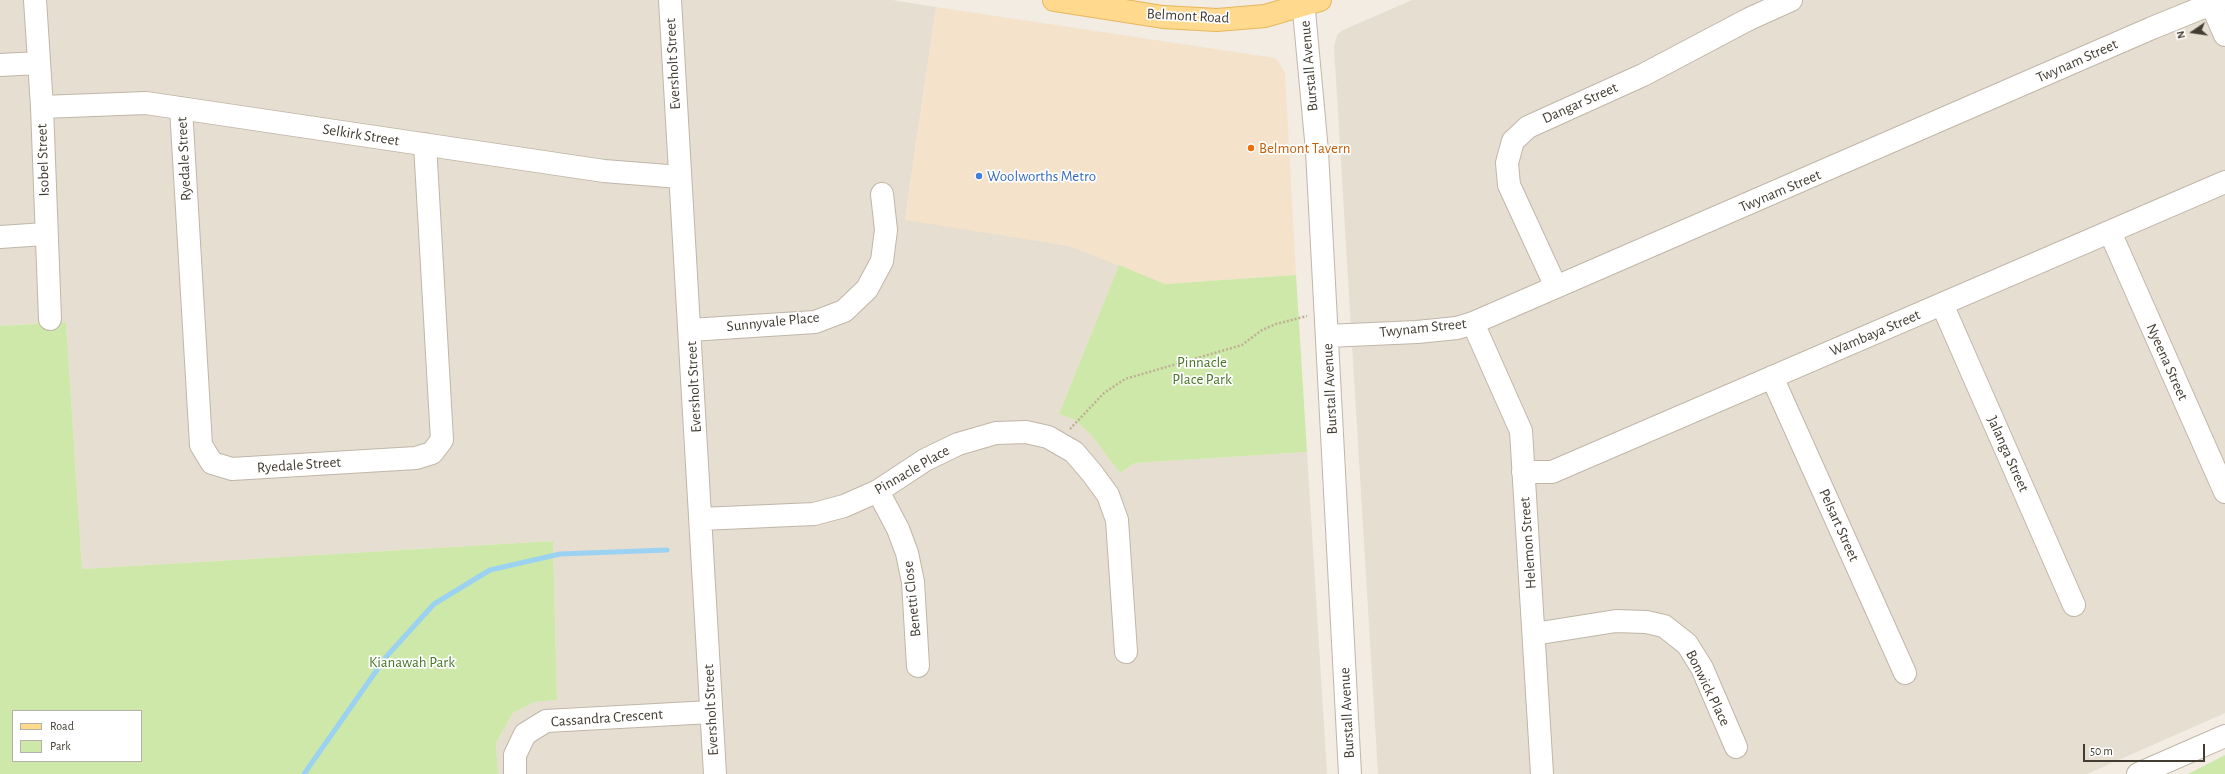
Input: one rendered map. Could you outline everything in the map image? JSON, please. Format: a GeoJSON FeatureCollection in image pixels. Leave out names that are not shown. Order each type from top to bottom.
{"type":"FeatureCollection","features":[{"type":"Feature","properties":{"kind":"main road","name":"Belmont Road"},"geometry":{"type":"LineString","coordinates":[[1054,0],[1163,17],[1217,20],[1265,16],[1309,2]]}},
{"type":"Feature","properties":{"kind":"street","name":"Isobel Street"},"geometry":{"type":"LineString","coordinates":[[35,0],[42,107],[45,234],[50,320]]}},
{"type":"Feature","properties":{"kind":"street","name":"Eversholt Street"},"geometry":{"type":"LineString","coordinates":[[670,0],[715,774]]}},
{"type":"Feature","properties":{"kind":"street","name":"Dangar Street"},"geometry":{"type":"LineString","coordinates":[[1556,287],[1509,185],[1507,162],[1513,141],[1528,127],[1643,75],[1749,19],[1791,0]]}},
{"type":"Feature","properties":{"kind":"street"},"geometry":{"type":"LineString","coordinates":[[2216,1],[2225,36]]}},
{"type":"Feature","properties":{"kind":"street","name":"Twynam Street"},"geometry":{"type":"LineString","coordinates":[[1327,336],[1417,332],[1457,328],[1473,323],[2216,1]]}},
{"type":"Feature","properties":{"kind":"street","name":"Burstall Avenue"},"geometry":{"type":"LineString","coordinates":[[1309,2],[1350,774]]}},
{"type":"Feature","properties":{"kind":"street"},"geometry":{"type":"LineString","coordinates":[[0,65],[38,63]]}},
{"type":"Feature","properties":{"kind":"street","name":"Selkirk Street"},"geometry":{"type":"LineString","coordinates":[[42,107],[146,103],[604,171],[680,177]]}},
{"type":"Feature","properties":{"kind":"street","name":"Ryedale Street"},"geometry":{"type":"LineString","coordinates":[[181,108],[201,444],[212,463],[232,469],[416,458],[432,453],[442,440],[425,144]]}},
{"type":"Feature","properties":{"kind":"street","name":"Wambaya Street"},"geometry":{"type":"LineString","coordinates":[[1523,472],[1552,472],[2225,182]]}},
{"type":"Feature","properties":{"kind":"street","name":"Sunnyvale Place"},"geometry":{"type":"LineString","coordinates":[[690,330],[815,322],[844,311],[867,289],[882,261],[886,230],[882,194]]}},
{"type":"Feature","properties":{"kind":"street","name":"Nyeena Street"},"geometry":{"type":"LineString","coordinates":[[2110,232],[2225,492]]}},
{"type":"Feature","properties":{"kind":"street"},"geometry":{"type":"LineString","coordinates":[[0,237],[45,234]]}},
{"type":"Feature","properties":{"kind":"street","name":"Jalanga Street"},"geometry":{"type":"LineString","coordinates":[[1942,304],[2074,605]]}},
{"type":"Feature","properties":{"kind":"street","name":"Helemon Street"},"geometry":{"type":"LineString","coordinates":[[1473,323],[1521,431],[1542,774]]}},
{"type":"Feature","properties":{"kind":"street","name":"Pelsart Street"},"geometry":{"type":"LineString","coordinates":[[1772,377],[1906,673]]}},
{"type":"Feature","properties":{"kind":"street","name":"Pinnacle Place"},"geometry":{"type":"LineString","coordinates":[[701,519],[814,514],[844,506],[878,491],[938,454],[958,444],[996,433],[1026,432],[1048,437],[1074,452],[1108,495],[1117,520],[1126,652]]}},
{"type":"Feature","properties":{"kind":"street","name":"Benetti Close"},"geometry":{"type":"LineString","coordinates":[[878,491],[898,529],[907,553],[913,582],[918,666]]}},
{"type":"Feature","properties":{"kind":"street","name":"Bonwick Place"},"geometry":{"type":"LineString","coordinates":[[1534,634],[1616,621],[1646,622],[1664,626],[1687,644],[1702,668],[1736,747]]}},
{"type":"Feature","properties":{"kind":"street","name":"Cassandra Crescent"},"geometry":{"type":"LineString","coordinates":[[515,774],[515,755],[525,734],[546,721],[711,712]]}},
{"type":"Feature","properties":{"kind":"street"},"geometry":{"type":"LineString","coordinates":[[2138,774],[2225,736]]}},
{"type":"Feature","properties":{"kind":"path"},"geometry":{"type":"LineString","coordinates":[[1057,443],[1087,408],[1104,393],[1125,379],[1242,345],[1262,330],[1276,324],[1309,316]]}},
{"type":"Feature","properties":{"kind":"shaded area"},"geometry":{"type":"Polygon","coordinates":[[[0,0],[892,0],[936,7],[905,219],[1070,246],[1119,265],[1059,414],[1075,420],[1092,436],[1120,473],[1135,463],[1307,452],[1327,774],[498,774],[496,743],[513,713],[535,702],[557,700],[553,541],[82,569],[66,322],[0,326],[0,0]]]}},
{"type":"Feature","properties":{"kind":"shaded area"},"geometry":{"type":"Polygon","coordinates":[[[1412,0],[2225,0],[2225,713],[2087,774],[1378,774],[1334,47],[1337,35],[1343,30],[1412,0]]]}},
{"type":"Feature","properties":{"kind":"shaded area"},"geometry":{"type":"Polygon","coordinates":[[[936,7],[1275,58],[1285,73],[1296,275],[1165,284],[1070,246],[905,220],[936,7]]]}},
{"type":"Feature","properties":{"kind":"green space","name":"Pinnacle Place Park"},"geometry":{"type":"Polygon","coordinates":[[[1119,265],[1165,284],[1296,275],[1307,452],[1135,463],[1120,473],[1092,436],[1075,420],[1059,414],[1119,265]]]}},
{"type":"Feature","properties":{"kind":"green space","name":"Kianawah Park"},"geometry":{"type":"Polygon","coordinates":[[[66,322],[82,569],[553,541],[557,700],[535,702],[513,713],[496,743],[498,774],[0,774],[0,326],[66,322]]]}},
{"type":"Feature","properties":{"kind":"green space"},"geometry":{"type":"Polygon","coordinates":[[[2225,755],[2225,774],[2188,774],[2225,755]]]}},
{"type":"Feature","properties":{"kind":"waterway"},"geometry":{"type":"LineString","coordinates":[[304,774],[386,657],[434,604],[490,570],[560,554],[667,550]]}},
{"type":"Feature","properties":{"kind":"place","name":"Belmont Tavern"},"geometry":{"type":"Point","coordinates":[1251,148]}},
{"type":"Feature","properties":{"kind":"place","name":"Woolworths Metro"},"geometry":{"type":"Point","coordinates":[979,176]}}]}
